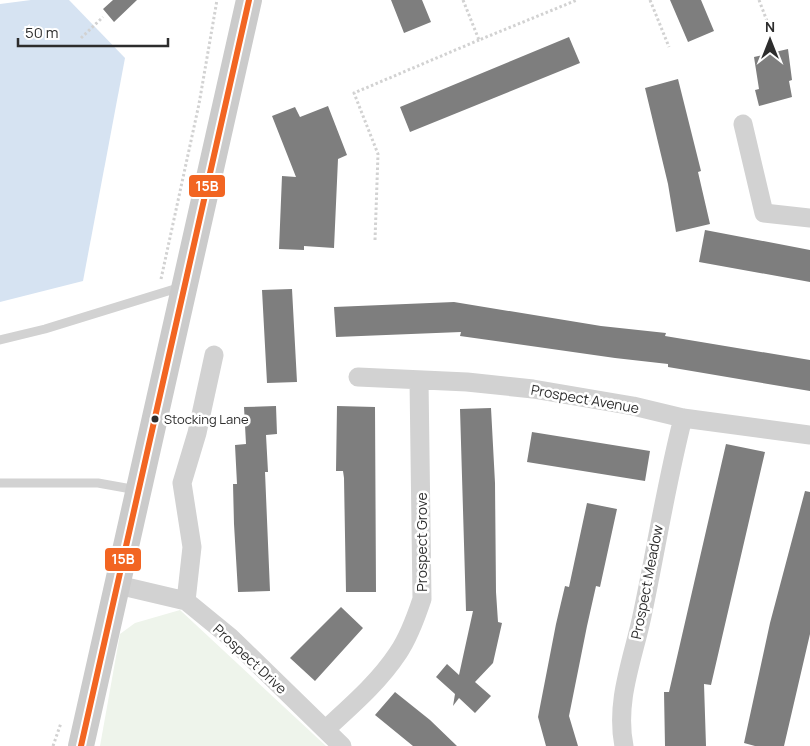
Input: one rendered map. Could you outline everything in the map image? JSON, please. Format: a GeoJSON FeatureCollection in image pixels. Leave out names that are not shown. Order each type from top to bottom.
{"type":"FeatureCollection","features":[{"type":"Feature","properties":{"kind":"main road"},"geometry":{"type":"LineString","coordinates":[[81,746],[249,0]]}},
{"type":"Feature","properties":{"kind":"street"},"geometry":{"type":"LineString","coordinates":[[743,124],[764,213],[810,218]]}},
{"type":"Feature","properties":{"kind":"street"},"geometry":{"type":"LineString","coordinates":[[186,601],[192,547],[182,483],[197,433],[214,356]]}},
{"type":"Feature","properties":{"kind":"street","name":"Prospect Avenue"},"geometry":{"type":"LineString","coordinates":[[358,377],[419,380],[534,390],[633,406],[683,418],[810,435]]}},
{"type":"Feature","properties":{"kind":"street","name":"Prospect Grove"},"geometry":{"type":"LineString","coordinates":[[326,729],[376,681],[399,652],[422,600],[419,380]]}},
{"type":"Feature","properties":{"kind":"street","name":"Prospect Meadow"},"geometry":{"type":"LineString","coordinates":[[624,746],[621,701],[642,617],[666,484],[683,418]]}},
{"type":"Feature","properties":{"kind":"street","name":"Prospect Drive"},"geometry":{"type":"LineString","coordinates":[[118,585],[186,601],[230,637],[342,746]]}},
{"type":"Feature","properties":{"kind":"lane"},"geometry":{"type":"LineString","coordinates":[[0,340],[45,329],[184,287]]}},
{"type":"Feature","properties":{"kind":"lane"},"geometry":{"type":"LineString","coordinates":[[0,483],[98,483],[139,490]]}},
{"type":"Feature","properties":{"kind":"path"},"geometry":{"type":"LineString","coordinates":[[462,0],[479,40]]}},
{"type":"Feature","properties":{"kind":"path"},"geometry":{"type":"LineString","coordinates":[[375,240],[378,154],[354,93],[577,0]]}},
{"type":"Feature","properties":{"kind":"path"},"geometry":{"type":"LineString","coordinates":[[650,0],[669,47]]}},
{"type":"Feature","properties":{"kind":"path"},"geometry":{"type":"LineString","coordinates":[[759,0],[768,21]]}},
{"type":"Feature","properties":{"kind":"path"},"geometry":{"type":"LineString","coordinates":[[80,38],[104,17]]}},
{"type":"Feature","properties":{"kind":"shaded area"},"geometry":{"type":"Polygon","coordinates":[[[180,610],[326,746],[100,746],[120,634],[135,623],[180,610]]]}},
{"type":"Feature","properties":{"kind":"water"},"geometry":{"type":"Polygon","coordinates":[[[31,0],[69,0],[125,58],[83,281],[0,302],[0,4],[31,0]]]}},
{"type":"Feature","properties":{"kind":"building"},"geometry":{"type":"Polygon","coordinates":[[[113,0],[137,0],[114,22],[103,9],[113,0]]]}},
{"type":"Feature","properties":{"kind":"building"},"geometry":{"type":"Polygon","coordinates":[[[391,0],[422,0],[431,22],[404,33],[391,0]]]}},
{"type":"Feature","properties":{"kind":"building"},"geometry":{"type":"Polygon","coordinates":[[[670,0],[701,0],[714,31],[688,42],[670,0]]]}},
{"type":"Feature","properties":{"kind":"building"},"geometry":{"type":"Polygon","coordinates":[[[569,37],[580,63],[410,132],[400,107],[569,37]]]}},
{"type":"Feature","properties":{"kind":"building"},"geometry":{"type":"Polygon","coordinates":[[[788,49],[792,80],[789,81],[792,97],[759,106],[755,90],[759,89],[754,57],[788,49]]]}},
{"type":"Feature","properties":{"kind":"building"},"geometry":{"type":"Polygon","coordinates":[[[678,79],[701,171],[698,172],[710,224],[676,232],[668,184],[645,88],[678,79]]]}},
{"type":"Feature","properties":{"kind":"building"},"geometry":{"type":"Polygon","coordinates":[[[328,106],[347,155],[338,159],[334,248],[304,246],[304,250],[279,249],[282,176],[296,177],[272,116],[295,107],[300,117],[328,106]]]}},
{"type":"Feature","properties":{"kind":"building"},"geometry":{"type":"Polygon","coordinates":[[[705,230],[810,250],[810,282],[699,262],[705,230]]]}},
{"type":"Feature","properties":{"kind":"building"},"geometry":{"type":"Polygon","coordinates":[[[292,289],[297,382],[267,383],[262,290],[292,289]]]}},
{"type":"Feature","properties":{"kind":"building"},"geometry":{"type":"Polygon","coordinates":[[[454,302],[601,326],[666,333],[665,336],[810,360],[810,391],[668,367],[668,364],[460,336],[461,332],[336,337],[334,307],[454,302]]]}},
{"type":"Feature","properties":{"kind":"building"},"geometry":{"type":"Polygon","coordinates":[[[276,406],[277,434],[266,435],[268,472],[265,472],[270,591],[238,592],[233,484],[237,484],[235,445],[246,444],[244,407],[276,406]]]}},
{"type":"Feature","properties":{"kind":"building"},"geometry":{"type":"Polygon","coordinates":[[[337,406],[375,407],[376,592],[346,592],[344,478],[343,471],[336,471],[337,406]]]}},
{"type":"Feature","properties":{"kind":"building"},"geometry":{"type":"Polygon","coordinates":[[[491,408],[495,483],[496,592],[498,622],[502,623],[493,663],[475,682],[491,696],[475,713],[459,698],[453,706],[455,694],[436,677],[447,664],[459,675],[473,611],[466,611],[460,409],[491,408]]]}},
{"type":"Feature","properties":{"kind":"building"},"geometry":{"type":"Polygon","coordinates":[[[532,432],[650,451],[645,481],[527,462],[532,432]]]}},
{"type":"Feature","properties":{"kind":"building"},"geometry":{"type":"Polygon","coordinates":[[[726,444],[765,452],[711,685],[704,684],[706,746],[665,746],[664,692],[669,692],[726,444]]]}},
{"type":"Feature","properties":{"kind":"building"},"geometry":{"type":"Polygon","coordinates":[[[805,491],[810,492],[810,634],[784,746],[755,746],[744,743],[770,623],[805,491]]]}},
{"type":"Feature","properties":{"kind":"building"},"geometry":{"type":"Polygon","coordinates":[[[587,503],[617,509],[600,587],[596,586],[569,716],[578,746],[546,746],[538,717],[556,624],[565,586],[569,587],[587,503]]]}},
{"type":"Feature","properties":{"kind":"building"},"geometry":{"type":"Polygon","coordinates":[[[341,607],[363,628],[315,681],[290,658],[341,607]]]}},
{"type":"Feature","properties":{"kind":"building"},"geometry":{"type":"Polygon","coordinates":[[[395,692],[430,720],[457,746],[413,746],[375,715],[395,692]]]}},
{"type":"Feature","properties":{"kind":"transit line","name":"15B"},"geometry":{"type":"LineString","coordinates":[[81,746],[249,0]]}},
{"type":"Feature","properties":{"kind":"place","name":"Stocking Lane"},"geometry":{"type":"Point","coordinates":[155,419]}}]}
